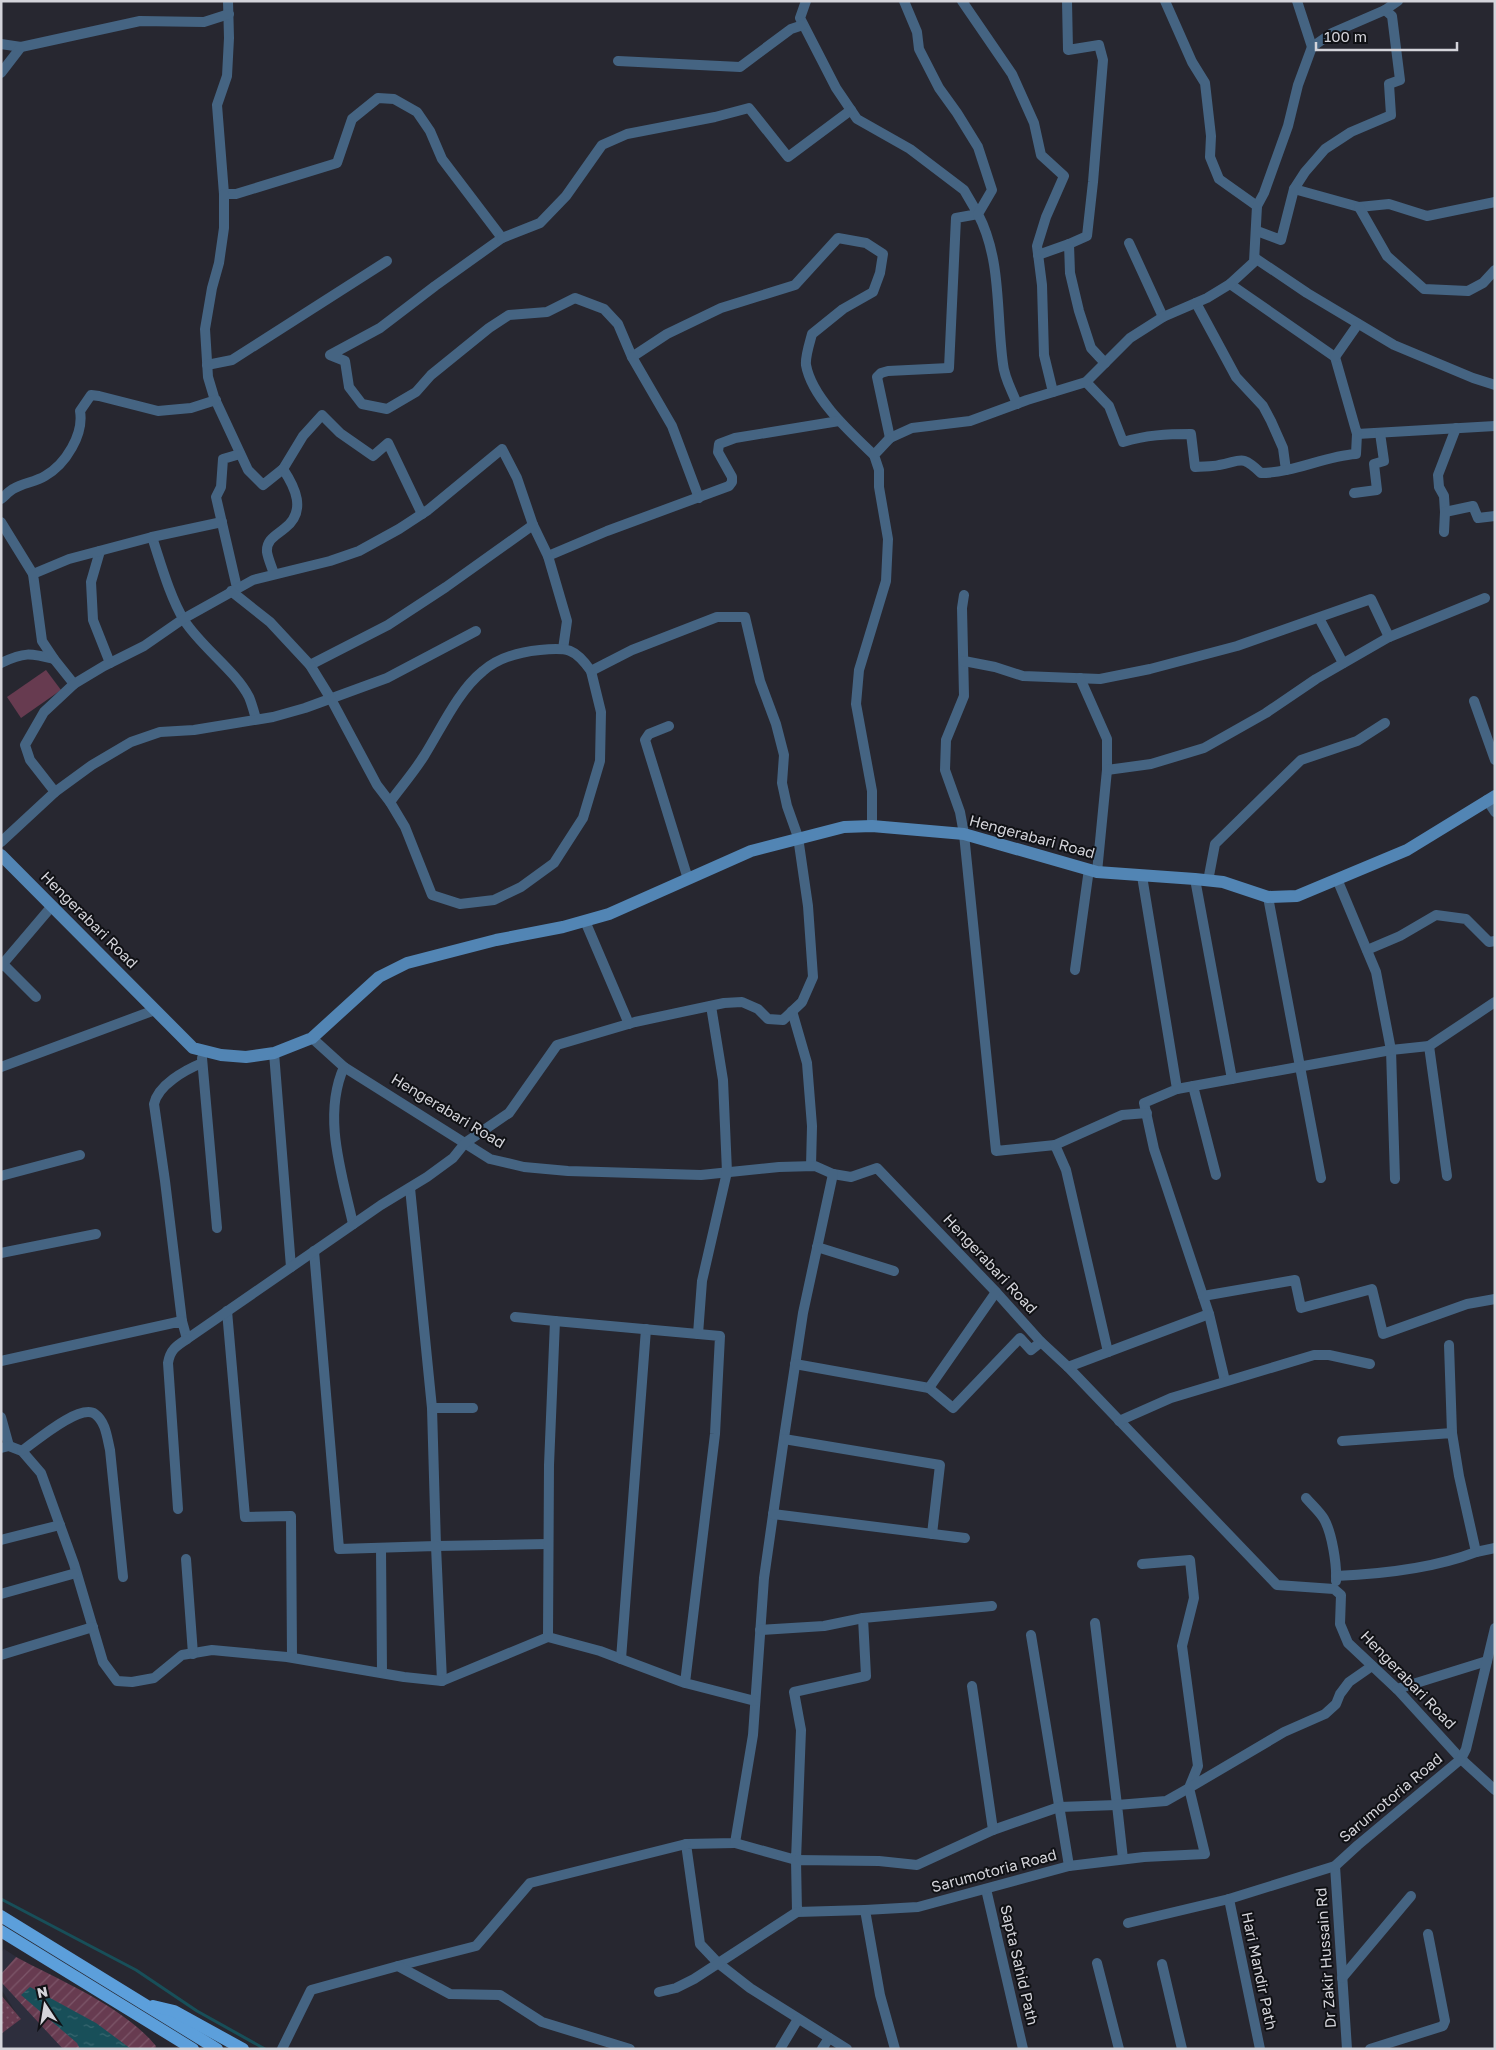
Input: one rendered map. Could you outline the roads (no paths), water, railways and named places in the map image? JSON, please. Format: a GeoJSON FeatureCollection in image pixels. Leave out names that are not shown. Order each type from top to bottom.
{"type":"FeatureCollection","features":[{"type":"Feature","properties":{"kind":"main road","name":"Hengerabari Road"},"geometry":{"type":"LineString","coordinates":[[1,855],[201,1056],[246,1056],[274,1053],[312,1038],[379,977],[407,963],[609,914],[751,851],[798,837],[844,827],[872,826],[964,834],[1093,870],[1223,882],[1268,897],[1297,896],[1407,850],[1491,798]]}},
{"type":"Feature","properties":{"kind":"main road"},"geometry":{"type":"LineString","coordinates":[[1,1916],[217,2049]]}},
{"type":"Feature","properties":{"kind":"main road"},"geometry":{"type":"LineString","coordinates":[[1,1931],[193,2049]]}},
{"type":"Feature","properties":{"kind":"main road"},"geometry":{"type":"LineString","coordinates":[[145,2005],[160,2006],[174,2011],[243,2049]]}},
{"type":"Feature","properties":{"kind":"street"},"geometry":{"type":"LineString","coordinates":[[228,1],[228,76],[217,104],[224,194],[224,228],[219,263],[212,288],[205,329],[208,377],[216,400],[248,470],[263,485],[284,469],[303,436],[322,415],[340,433],[373,456],[388,443],[422,514]]}},
{"type":"Feature","properties":{"kind":"street"},"geometry":{"type":"LineString","coordinates":[[806,1],[800,18],[803,25],[836,88],[857,119],[910,149],[964,190],[978,214],[987,232],[993,257],[1003,366],[1017,404]]}},
{"type":"Feature","properties":{"kind":"street"},"geometry":{"type":"LineString","coordinates":[[890,438],[877,377],[881,373],[888,371],[949,368],[956,218],[978,214],[992,190],[978,147],[939,88],[919,49],[917,32],[904,1]]}},
{"type":"Feature","properties":{"kind":"street"},"geometry":{"type":"LineString","coordinates":[[962,1],[1012,74],[1034,123],[1041,155],[1064,176],[1041,231],[1037,246],[1042,285],[1044,355],[1053,392]]}},
{"type":"Feature","properties":{"kind":"street"},"geometry":{"type":"LineString","coordinates":[[1038,255],[1086,236],[1093,182],[1103,60],[1099,45],[1068,50],[1067,1]]}},
{"type":"Feature","properties":{"kind":"street"},"geometry":{"type":"LineString","coordinates":[[1165,1],[1192,62],[1205,83],[1211,136],[1210,158],[1220,179],[1256,206]]}},
{"type":"Feature","properties":{"kind":"street"},"geometry":{"type":"LineString","coordinates":[[1297,1],[1312,47]]}},
{"type":"Feature","properties":{"kind":"street"},"geometry":{"type":"LineString","coordinates":[[874,455],[890,438],[912,428],[970,421],[1086,382],[1130,338],[1163,317],[1196,303],[1230,284],[1254,262],[1257,231],[1256,206],[1264,193],[1288,126],[1298,85],[1312,47],[1332,33],[1386,10],[1398,1]]}},
{"type":"Feature","properties":{"kind":"street"},"geometry":{"type":"LineString","coordinates":[[1257,231],[1281,240],[1294,189],[1305,172],[1325,149],[1350,132],[1391,115],[1389,84],[1400,80],[1392,16],[1386,10]]}},
{"type":"Feature","properties":{"kind":"street"},"geometry":{"type":"LineString","coordinates":[[1,44],[20,47],[140,21],[204,22],[229,14]]}},
{"type":"Feature","properties":{"kind":"street"},"geometry":{"type":"LineString","coordinates":[[618,61],[740,68],[791,29],[803,25]]}},
{"type":"Feature","properties":{"kind":"street"},"geometry":{"type":"LineString","coordinates":[[1,74],[20,47]]}},
{"type":"Feature","properties":{"kind":"street"},"geometry":{"type":"LineString","coordinates":[[224,194],[236,194],[337,163],[352,119],[378,98],[394,99],[417,112],[430,131],[442,159],[502,238]]}},
{"type":"Feature","properties":{"kind":"street"},"geometry":{"type":"LineString","coordinates":[[699,498],[672,426],[632,357],[618,324],[604,309],[575,298],[548,312],[509,315],[489,328],[431,375],[416,392],[387,409],[362,404],[350,387],[345,360],[330,355],[380,328],[502,238],[540,224],[566,196],[602,146],[627,134],[715,117],[749,108],[788,157],[851,110]]}},
{"type":"Feature","properties":{"kind":"street"},"geometry":{"type":"LineString","coordinates":[[1294,189],[1359,207],[1389,204],[1427,216],[1495,202]]}},
{"type":"Feature","properties":{"kind":"street"},"geometry":{"type":"LineString","coordinates":[[1359,207],[1387,256],[1424,289],[1468,291],[1483,283],[1495,270]]}},
{"type":"Feature","properties":{"kind":"street"},"geometry":{"type":"LineString","coordinates":[[632,357],[667,334],[721,308],[795,285],[838,238],[866,243],[882,254],[880,273],[873,292],[843,309],[812,334],[806,364],[817,391],[839,421],[874,455],[879,470],[879,487],[888,538],[886,580],[859,670],[856,704],[872,791],[872,826]]}},
{"type":"Feature","properties":{"kind":"street"},"geometry":{"type":"LineString","coordinates":[[1129,243],[1163,317]]}},
{"type":"Feature","properties":{"kind":"street"},"geometry":{"type":"LineString","coordinates":[[1069,244],[1070,272],[1078,311],[1091,348],[1105,363]]}},
{"type":"Feature","properties":{"kind":"street"},"geometry":{"type":"LineString","coordinates":[[1255,258],[1306,293],[1394,345],[1495,386]]}},
{"type":"Feature","properties":{"kind":"street"},"geometry":{"type":"LineString","coordinates":[[207,365],[232,360],[387,261]]}},
{"type":"Feature","properties":{"kind":"street"},"geometry":{"type":"LineString","coordinates":[[1086,382],[1109,406],[1122,442],[1142,436],[1159,434],[1191,434],[1195,466],[1219,466],[1237,459],[1251,464],[1261,473],[1277,473],[1341,455],[1356,454],[1357,434],[1335,357],[1230,284]]}},
{"type":"Feature","properties":{"kind":"street"},"geometry":{"type":"LineString","coordinates":[[1196,303],[1236,377],[1263,406],[1283,448],[1286,470]]}},
{"type":"Feature","properties":{"kind":"street"},"geometry":{"type":"LineString","coordinates":[[1335,357],[1358,324]]}},
{"type":"Feature","properties":{"kind":"street"},"geometry":{"type":"LineString","coordinates":[[1,499],[14,488],[47,475],[57,466],[72,448],[82,421],[80,411],[91,395],[158,411],[192,408],[216,400]]}},
{"type":"Feature","properties":{"kind":"street"},"geometry":{"type":"LineString","coordinates":[[548,556],[607,531],[729,486],[732,482],[732,477],[718,452],[719,444],[735,438],[839,421]]}},
{"type":"Feature","properties":{"kind":"street"},"geometry":{"type":"LineString","coordinates":[[1357,434],[1495,426]]}},
{"type":"Feature","properties":{"kind":"street"},"geometry":{"type":"LineString","coordinates":[[1444,532],[1444,496],[1439,487],[1438,475],[1456,428]]}},
{"type":"Feature","properties":{"kind":"street"},"geometry":{"type":"LineString","coordinates":[[1354,493],[1378,490],[1374,464],[1384,461],[1380,433]]}},
{"type":"Feature","properties":{"kind":"street"},"geometry":{"type":"LineString","coordinates":[[55,792],[30,760],[25,745],[44,712],[74,684],[144,646],[183,619],[234,589],[253,580],[330,561],[359,550],[399,529],[422,514],[502,449],[517,478],[533,525],[548,556],[567,621],[563,648]]}},
{"type":"Feature","properties":{"kind":"street"},"geometry":{"type":"LineString","coordinates":[[240,454],[223,459],[221,487],[216,497],[234,589],[270,622],[310,665],[331,699],[378,785],[405,827],[432,895],[460,904],[494,900],[521,887],[554,863],[583,818],[600,761],[601,712],[591,671],[573,651],[563,648],[507,656],[483,671],[467,689],[424,757],[390,802]]}},
{"type":"Feature","properties":{"kind":"street"},"geometry":{"type":"LineString","coordinates":[[274,574],[267,550],[272,536],[286,528],[294,516],[298,500],[295,488],[284,469]]}},
{"type":"Feature","properties":{"kind":"street"},"geometry":{"type":"LineString","coordinates":[[1445,512],[1473,506],[1478,518],[1495,516]]}},
{"type":"Feature","properties":{"kind":"street"},"geometry":{"type":"LineString","coordinates":[[1,522],[33,574],[42,640],[74,684]]}},
{"type":"Feature","properties":{"kind":"street"},"geometry":{"type":"LineString","coordinates":[[33,574],[69,559],[152,537],[222,522]]}},
{"type":"Feature","properties":{"kind":"street"},"geometry":{"type":"LineString","coordinates":[[310,665],[388,625],[533,525]]}},
{"type":"Feature","properties":{"kind":"street"},"geometry":{"type":"LineString","coordinates":[[152,537],[183,619],[248,696],[256,719]]}},
{"type":"Feature","properties":{"kind":"street"},"geometry":{"type":"LineString","coordinates":[[100,551],[91,582],[93,620],[110,663]]}},
{"type":"Feature","properties":{"kind":"street"},"geometry":{"type":"LineString","coordinates":[[964,595],[962,608],[964,696],[946,740],[945,770],[960,812],[964,834],[996,1151],[1055,1144],[1122,1115],[1147,1113]]}},
{"type":"Feature","properties":{"kind":"street"},"geometry":{"type":"LineString","coordinates":[[1107,770],[1151,764],[1204,748],[1266,713],[1389,637],[1485,598]]}},
{"type":"Feature","properties":{"kind":"street"},"geometry":{"type":"LineString","coordinates":[[964,661],[995,666],[1023,676],[1100,679],[1150,669],[1237,646],[1371,599],[1389,637]]}},
{"type":"Feature","properties":{"kind":"street"},"geometry":{"type":"LineString","coordinates":[[178,1509],[168,1363],[169,1354],[175,1347],[453,1158],[465,1143],[509,1113],[557,1045],[630,1024],[711,1006],[742,1002],[758,1009],[768,1019],[783,1020],[802,1002],[813,977],[808,906],[798,837],[787,806],[782,783],[784,755],[776,724],[760,681],[745,617],[717,617],[632,650],[591,671]]}},
{"type":"Feature","properties":{"kind":"street"},"geometry":{"type":"LineString","coordinates":[[1319,618],[1343,664]]}},
{"type":"Feature","properties":{"kind":"street"},"geometry":{"type":"LineString","coordinates":[[1,842],[55,792],[92,765],[131,742],[160,732],[194,730],[273,717],[331,699],[387,678],[476,631]]}},
{"type":"Feature","properties":{"kind":"street"},"geometry":{"type":"LineString","coordinates":[[1,663],[19,654],[37,655],[54,659]]}},
{"type":"Feature","properties":{"kind":"street"},"geometry":{"type":"LineString","coordinates":[[1075,970],[1093,870],[1107,770],[1107,739],[1080,678]]}},
{"type":"Feature","properties":{"kind":"street"},"geometry":{"type":"LineString","coordinates":[[1474,702],[1495,760]]}},
{"type":"Feature","properties":{"kind":"street"},"geometry":{"type":"LineString","coordinates":[[1232,1079],[1201,880],[1215,844],[1301,760],[1357,742],[1385,723]]}},
{"type":"Feature","properties":{"kind":"street"},"geometry":{"type":"LineString","coordinates":[[669,726],[649,734],[645,740],[688,879]]}},
{"type":"Feature","properties":{"kind":"street"},"geometry":{"type":"LineString","coordinates":[[1491,798],[1495,812]]}},
{"type":"Feature","properties":{"kind":"street"},"geometry":{"type":"LineString","coordinates":[[1142,876],[1177,1089]]}},
{"type":"Feature","properties":{"kind":"street"},"geometry":{"type":"LineString","coordinates":[[1338,879],[1376,972],[1391,1050],[1395,1179]]}},
{"type":"Feature","properties":{"kind":"street"},"geometry":{"type":"LineString","coordinates":[[1268,897],[1322,1178]]}},
{"type":"Feature","properties":{"kind":"street"},"geometry":{"type":"LineString","coordinates":[[36,997],[2,965],[52,906]]}},
{"type":"Feature","properties":{"kind":"street"},"geometry":{"type":"LineString","coordinates":[[1367,950],[1400,936],[1436,915],[1466,919],[1489,942],[1495,941]]}},
{"type":"Feature","properties":{"kind":"street"},"geometry":{"type":"LineString","coordinates":[[585,921],[630,1024]]}},
{"type":"Feature","properties":{"kind":"street"},"geometry":{"type":"LineString","coordinates":[[1225,1381],[1209,1314],[1154,1149],[1144,1103],[1177,1089],[1391,1050],[1429,1046],[1495,1002]]}},
{"type":"Feature","properties":{"kind":"street"},"geometry":{"type":"LineString","coordinates":[[698,1334],[702,1281],[727,1172],[723,1080],[711,1006]]}},
{"type":"Feature","properties":{"kind":"street"},"geometry":{"type":"LineString","coordinates":[[1,1066],[155,1010]]}},
{"type":"Feature","properties":{"kind":"street"},"geometry":{"type":"LineString","coordinates":[[792,1011],[807,1063],[812,1126],[811,1166]]}},
{"type":"Feature","properties":{"kind":"street","name":"Hengerabari Road"},"geometry":{"type":"LineString","coordinates":[[312,1038],[344,1067],[490,1159],[533,1168],[568,1172],[702,1175],[815,1166],[833,1174],[851,1177],[877,1168],[996,1292],[1041,1342],[1068,1367],[1277,1585],[1334,1589],[1341,1595],[1340,1624],[1348,1643],[1397,1689],[1461,1759],[1495,1790]]}},
{"type":"Feature","properties":{"kind":"street"},"geometry":{"type":"LineString","coordinates":[[1429,1046],[1447,1176]]}},
{"type":"Feature","properties":{"kind":"street"},"geometry":{"type":"LineString","coordinates":[[274,1053],[292,1267]]}},
{"type":"Feature","properties":{"kind":"street"},"geometry":{"type":"LineString","coordinates":[[201,1056],[217,1228]]}},
{"type":"Feature","properties":{"kind":"street"},"geometry":{"type":"LineString","coordinates":[[187,1339],[182,1321],[166,1181],[154,1104],[156,1096],[162,1088],[193,1067],[201,1056]]}},
{"type":"Feature","properties":{"kind":"street"},"geometry":{"type":"LineString","coordinates":[[344,1067],[337,1083],[334,1119],[339,1158],[354,1224]]}},
{"type":"Feature","properties":{"kind":"street"},"geometry":{"type":"LineString","coordinates":[[1193,1086],[1216,1175]]}},
{"type":"Feature","properties":{"kind":"street"},"geometry":{"type":"LineString","coordinates":[[1055,1144],[1066,1170],[1108,1352]]}},
{"type":"Feature","properties":{"kind":"street"},"geometry":{"type":"LineString","coordinates":[[1,1176],[80,1156]]}},
{"type":"Feature","properties":{"kind":"street"},"geometry":{"type":"LineString","coordinates":[[734,1843],[753,1736],[764,1578],[795,1364],[803,1313],[833,1174]]}},
{"type":"Feature","properties":{"kind":"street"},"geometry":{"type":"LineString","coordinates":[[410,1188],[432,1408],[442,1681]]}},
{"type":"Feature","properties":{"kind":"street"},"geometry":{"type":"LineString","coordinates":[[1,1253],[96,1234]]}},
{"type":"Feature","properties":{"kind":"street"},"geometry":{"type":"LineString","coordinates":[[817,1247],[894,1271]]}},
{"type":"Feature","properties":{"kind":"street"},"geometry":{"type":"LineString","coordinates":[[314,1251],[339,1549],[548,1544]]}},
{"type":"Feature","properties":{"kind":"street"},"geometry":{"type":"LineString","coordinates":[[1203,1296],[1294,1280],[1301,1308],[1372,1289],[1383,1334],[1467,1304],[1495,1299]]}},
{"type":"Feature","properties":{"kind":"street"},"geometry":{"type":"LineString","coordinates":[[929,1388],[996,1292]]}},
{"type":"Feature","properties":{"kind":"street"},"geometry":{"type":"LineString","coordinates":[[227,1311],[245,1517],[291,1516],[292,1658]]}},
{"type":"Feature","properties":{"kind":"street"},"geometry":{"type":"LineString","coordinates":[[1068,1367],[1209,1314]]}},
{"type":"Feature","properties":{"kind":"street"},"geometry":{"type":"LineString","coordinates":[[515,1317],[720,1336],[715,1434],[685,1682]]}},
{"type":"Feature","properties":{"kind":"street"},"geometry":{"type":"LineString","coordinates":[[1,1361],[182,1321]]}},
{"type":"Feature","properties":{"kind":"street"},"geometry":{"type":"LineString","coordinates":[[548,1637],[549,1465],[554,1321]]}},
{"type":"Feature","properties":{"kind":"street"},"geometry":{"type":"LineString","coordinates":[[621,1659],[646,1329]]}},
{"type":"Feature","properties":{"kind":"street"},"geometry":{"type":"LineString","coordinates":[[795,1364],[929,1388],[953,1408],[1020,1338],[1031,1350],[1041,1342]]}},
{"type":"Feature","properties":{"kind":"street"},"geometry":{"type":"LineString","coordinates":[[1450,1345],[1452,1433],[1459,1476],[1476,1552]]}},
{"type":"Feature","properties":{"kind":"street"},"geometry":{"type":"LineString","coordinates":[[1119,1421],[1171,1398],[1314,1354],[1329,1355],[1370,1364]]}},
{"type":"Feature","properties":{"kind":"street"},"geometry":{"type":"LineString","coordinates":[[432,1408],[472,1408]]}},
{"type":"Feature","properties":{"kind":"street"},"geometry":{"type":"LineString","coordinates":[[22,1451],[76,1414],[88,1411],[96,1414],[106,1431],[110,1450],[124,1577]]}},
{"type":"Feature","properties":{"kind":"street"},"geometry":{"type":"LineString","coordinates":[[1,1417],[5,1447],[22,1451],[41,1473],[76,1573],[103,1662],[116,1681],[132,1682],[154,1678],[182,1655],[212,1650],[292,1658],[382,1674],[442,1681],[548,1637],[600,1651],[685,1682],[755,1701]]}},
{"type":"Feature","properties":{"kind":"street"},"geometry":{"type":"LineString","coordinates":[[1342,1441],[1452,1433]]}},
{"type":"Feature","properties":{"kind":"street"},"geometry":{"type":"LineString","coordinates":[[784,1439],[940,1465],[932,1534]]}},
{"type":"Feature","properties":{"kind":"street"},"geometry":{"type":"LineString","coordinates":[[1306,1498],[1326,1524],[1336,1576],[1334,1589]]}},
{"type":"Feature","properties":{"kind":"street"},"geometry":{"type":"LineString","coordinates":[[773,1514],[965,1538]]}},
{"type":"Feature","properties":{"kind":"street"},"geometry":{"type":"LineString","coordinates":[[1,1540],[60,1525]]}},
{"type":"Feature","properties":{"kind":"street"},"geometry":{"type":"LineString","coordinates":[[382,1548],[382,1674]]}},
{"type":"Feature","properties":{"kind":"street"},"geometry":{"type":"LineString","coordinates":[[1336,1576],[1367,1575],[1410,1569],[1462,1558],[1476,1552],[1495,1548]]}},
{"type":"Feature","properties":{"kind":"street"},"geometry":{"type":"LineString","coordinates":[[186,1560],[193,1654]]}},
{"type":"Feature","properties":{"kind":"street"},"geometry":{"type":"LineString","coordinates":[[1142,1564],[1190,1560],[1194,1598],[1182,1646],[1198,1766],[1189,1788]]}},
{"type":"Feature","properties":{"kind":"street"},"geometry":{"type":"LineString","coordinates":[[1,1594],[76,1573]]}},
{"type":"Feature","properties":{"kind":"street"},"geometry":{"type":"LineString","coordinates":[[760,1630],[824,1626],[863,1618],[992,1606]]}},
{"type":"Feature","properties":{"kind":"street"},"geometry":{"type":"LineString","coordinates":[[659,1992],[676,1988],[694,1979],[797,1912],[796,1860],[801,1730],[794,1692],[866,1676],[863,1618]]}},
{"type":"Feature","properties":{"kind":"street"},"geometry":{"type":"LineString","coordinates":[[1095,1623],[1124,1859]]}},
{"type":"Feature","properties":{"kind":"street"},"geometry":{"type":"LineString","coordinates":[[1,1655],[93,1627]]}},
{"type":"Feature","properties":{"kind":"street"},"geometry":{"type":"LineString","coordinates":[[1031,1635],[1069,1866]]}},
{"type":"Feature","properties":{"kind":"street"},"geometry":{"type":"LineString","coordinates":[[1461,1759],[1466,1749],[1486,1661],[1494,1635]]}},
{"type":"Feature","properties":{"kind":"street"},"geometry":{"type":"LineString","coordinates":[[1397,1689],[1486,1661]]}},
{"type":"Feature","properties":{"kind":"street"},"geometry":{"type":"LineString","coordinates":[[282,2049],[311,1990],[476,1946],[530,1884],[686,1844],[734,1843],[796,1860],[879,1861],[917,1865],[993,1830],[1059,1807],[1166,1801],[1284,1732],[1325,1714],[1336,1704],[1340,1694],[1349,1682],[1372,1666]]}},
{"type":"Feature","properties":{"kind":"street"},"geometry":{"type":"LineString","coordinates":[[972,1686],[993,1830]]}},
{"type":"Feature","properties":{"kind":"street","name":"Sarumotoria Road"},"geometry":{"type":"LineString","coordinates":[[1128,1923],[1229,1899],[1335,1866],[1461,1759]]}},
{"type":"Feature","properties":{"kind":"street","name":"Sarumotoria Road"},"geometry":{"type":"LineString","coordinates":[[797,1912],[918,1907],[1069,1866],[1124,1859],[1205,1854],[1189,1788]]}},
{"type":"Feature","properties":{"kind":"street"},"geometry":{"type":"LineString","coordinates":[[686,1844],[700,1944],[718,1963],[750,1988],[798,2020],[847,2049]]}},
{"type":"Feature","properties":{"kind":"street","name":"Dr Zakir Hussain Rd"},"geometry":{"type":"LineString","coordinates":[[1335,1866],[1347,2049]]}},
{"type":"Feature","properties":{"kind":"street","name":"Sapta Sahid Path"},"geometry":{"type":"LineString","coordinates":[[986,1889],[1024,2049]]}},
{"type":"Feature","properties":{"kind":"street"},"geometry":{"type":"LineString","coordinates":[[1342,1978],[1411,1896]]}},
{"type":"Feature","properties":{"kind":"street","name":"Hari Mandir Path"},"geometry":{"type":"LineString","coordinates":[[1229,1899],[1260,2049]]}},
{"type":"Feature","properties":{"kind":"street"},"geometry":{"type":"LineString","coordinates":[[865,1910],[880,1995],[895,2049]]}},
{"type":"Feature","properties":{"kind":"street"},"geometry":{"type":"LineString","coordinates":[[1370,2049],[1443,2026],[1445,2020],[1428,1934]]}},
{"type":"Feature","properties":{"kind":"street"},"geometry":{"type":"LineString","coordinates":[[1097,1963],[1119,2049]]}},
{"type":"Feature","properties":{"kind":"street"},"geometry":{"type":"LineString","coordinates":[[1162,1964],[1182,2049]]}},
{"type":"Feature","properties":{"kind":"street"},"geometry":{"type":"LineString","coordinates":[[398,1966],[450,1994],[500,1995],[542,2022],[630,2049]]}},
{"type":"Feature","properties":{"kind":"street"},"geometry":{"type":"LineString","coordinates":[[780,2049],[798,2020]]}},
{"type":"Feature","properties":{"kind":"street"},"geometry":{"type":"LineString","coordinates":[[822,2049],[829,2038]]}},
{"type":"Feature","properties":{"kind":"water"},"geometry":{"type":"Polygon","coordinates":[[[30,1987],[96,2023],[131,2049],[80,2049],[77,2043],[21,1995],[30,1987]]]}},
{"type":"Feature","properties":{"kind":"waterway"},"geometry":{"type":"LineString","coordinates":[[1,1899],[136,1970],[197,2011],[265,2049]]}}]}
